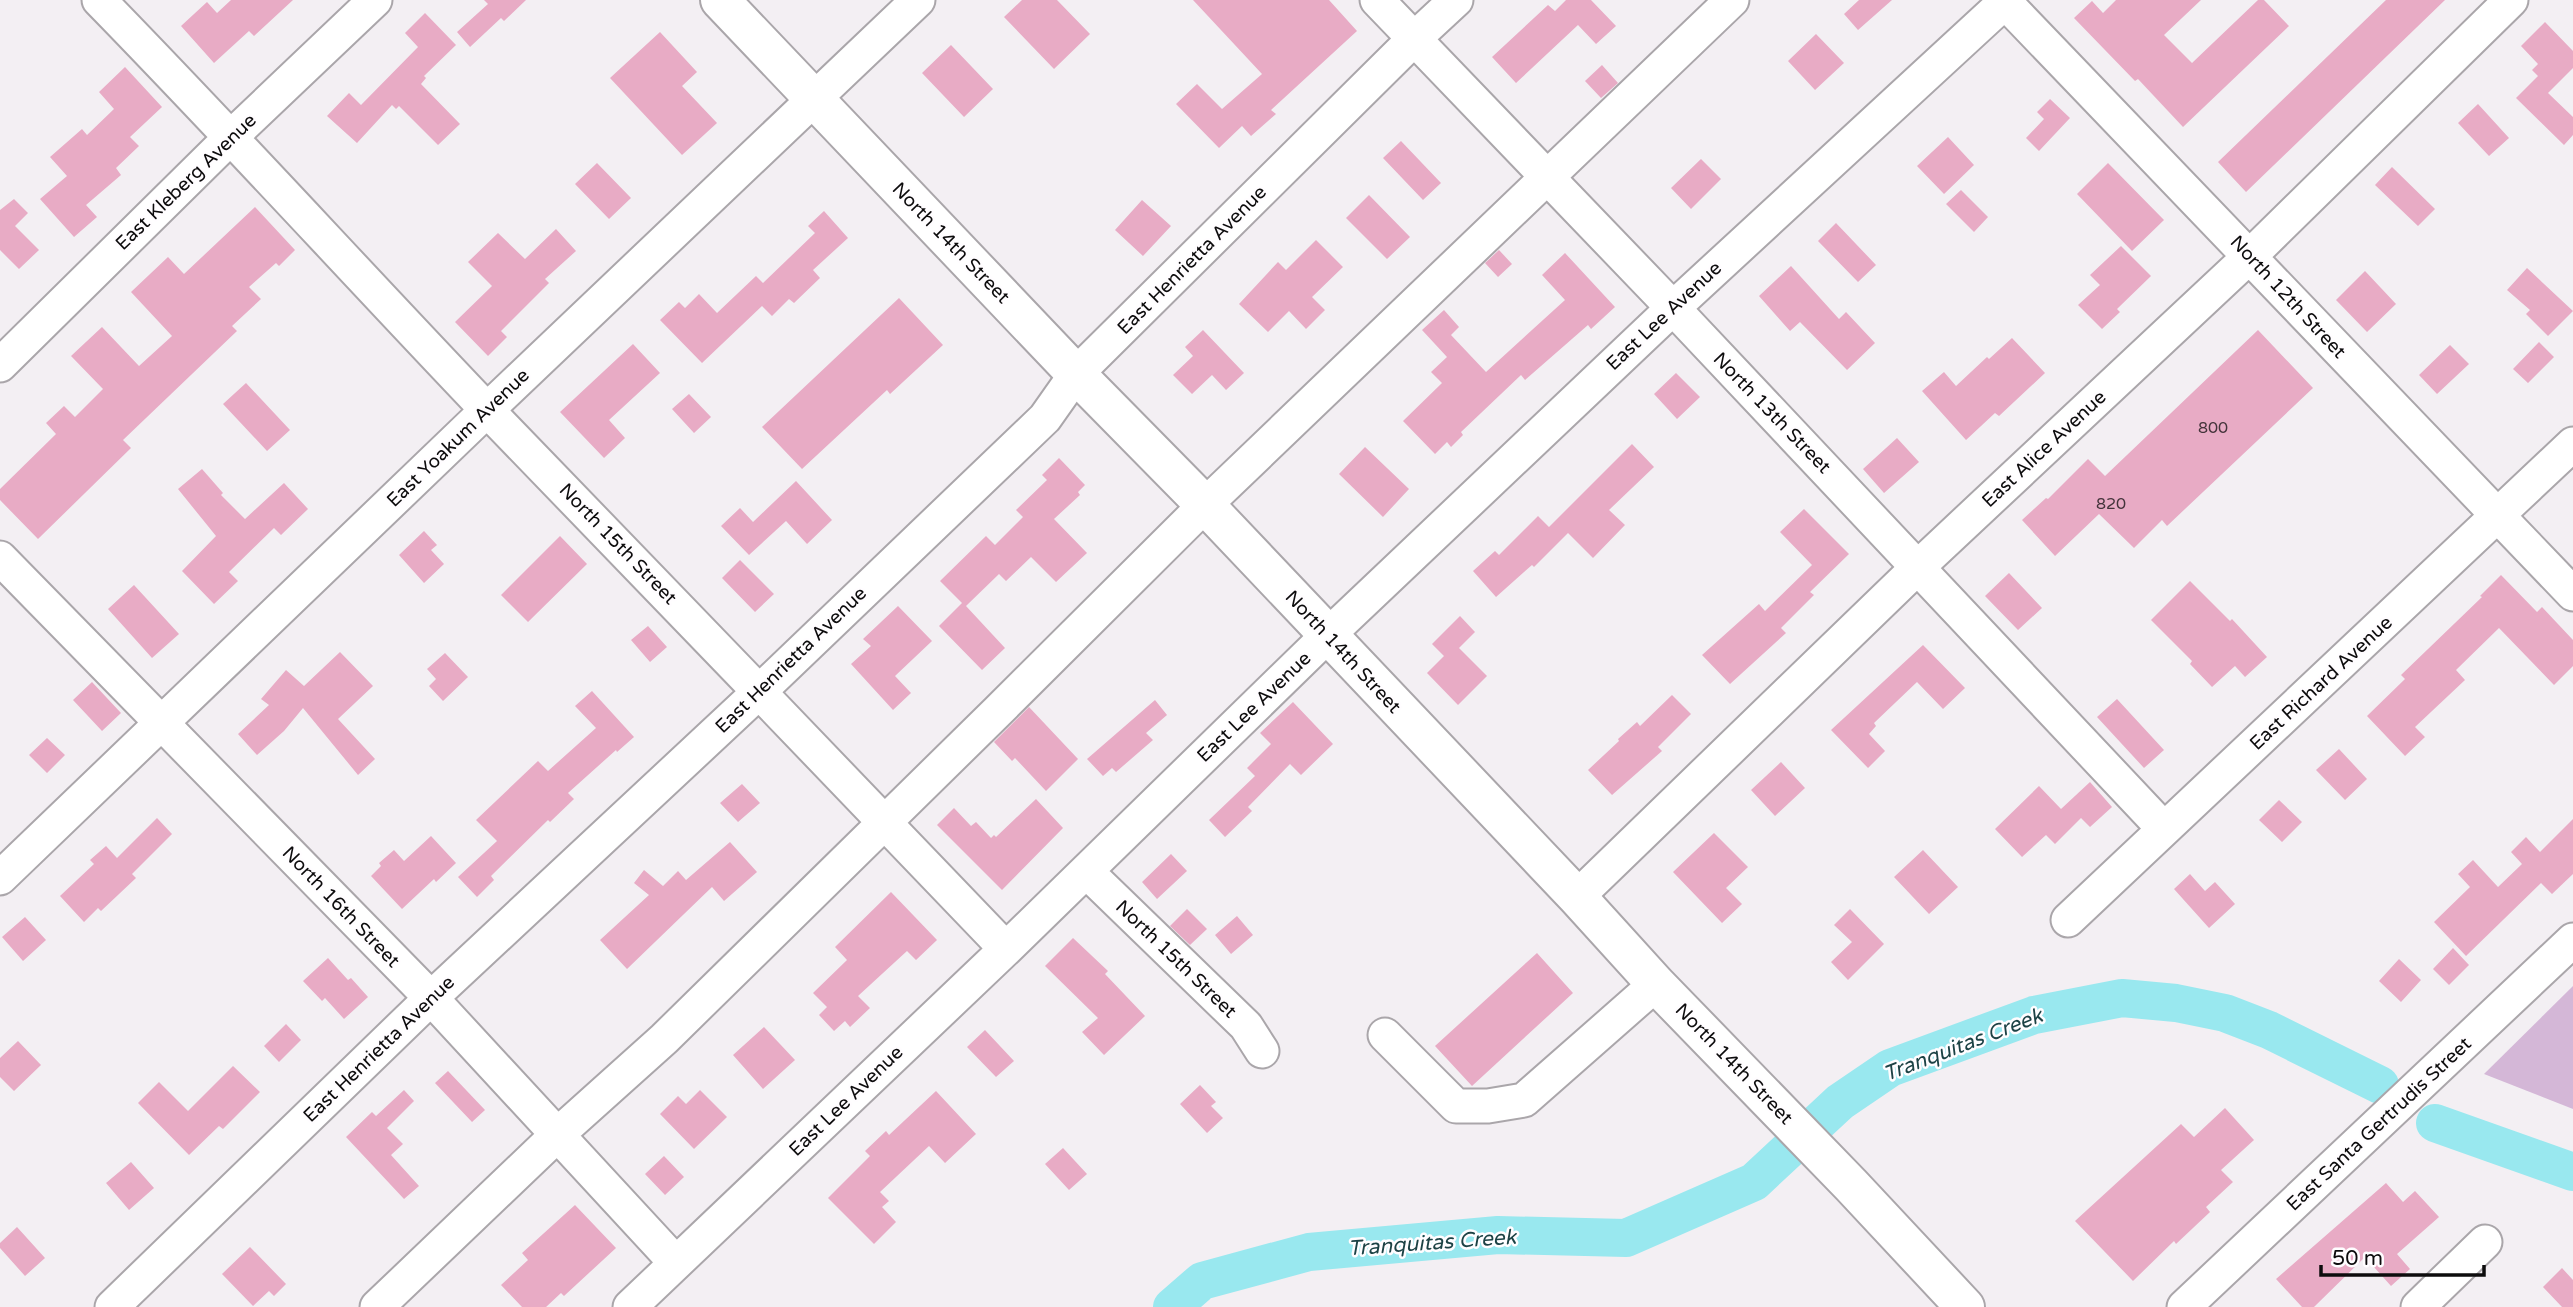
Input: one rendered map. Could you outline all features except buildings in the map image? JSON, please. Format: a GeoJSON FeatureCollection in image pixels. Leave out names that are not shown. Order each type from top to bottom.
{"type":"FeatureCollection","features":[{"type":"Feature","properties":{"kind":"main road","name":"North 14th Street"},"geometry":{"type":"LineString","coordinates":[[720,0],[1076,374],[1205,505],[1965,1307]]}},
{"type":"Feature","properties":{"kind":"street","name":"North 15th Street"},"geometry":{"type":"LineString","coordinates":[[99,0],[232,136],[487,410],[1006,949]]}},
{"type":"Feature","properties":{"kind":"street","name":"East Kleberg Avenue"},"geometry":{"type":"LineString","coordinates":[[0,365],[374,0]]}},
{"type":"Feature","properties":{"kind":"street","name":"East Yoakum Avenue"},"geometry":{"type":"LineString","coordinates":[[0,878],[918,0]]}},
{"type":"Feature","properties":{"kind":"street","name":"North 13th Street"},"geometry":{"type":"LineString","coordinates":[[1377,0],[1673,308],[2164,829]]}},
{"type":"Feature","properties":{"kind":"street","name":"East Henrietta Avenue"},"geometry":{"type":"LineString","coordinates":[[112,1307],[430,998],[760,691],[1045,418],[1076,374],[1456,0]]}},
{"type":"Feature","properties":{"kind":"street"},"geometry":{"type":"LineString","coordinates":[[377,1307],[557,1135],[664,1039],[1205,505],[1732,0]]}},
{"type":"Feature","properties":{"kind":"street","name":"East Alice Avenue"},"geometry":{"type":"LineString","coordinates":[[1577,897],[1918,567],[2250,256],[2511,0]]}},
{"type":"Feature","properties":{"kind":"street","name":"North 12th Street"},"geometry":{"type":"LineString","coordinates":[[2005,1],[2573,594]]}},
{"type":"Feature","properties":{"kind":"street","name":"East Lee Avenue"},"geometry":{"type":"LineString","coordinates":[[630,1307],[1006,949],[1327,636],[1673,308],[2005,1]]}},
{"type":"Feature","properties":{"kind":"street","name":"East Richard Avenue"},"geometry":{"type":"LineString","coordinates":[[2068,920],[2573,444]]}},
{"type":"Feature","properties":{"kind":"street","name":"North 16th Street"},"geometry":{"type":"LineString","coordinates":[[0,558],[430,998],[676,1263]]}},
{"type":"Feature","properties":{"kind":"street","name":"North 15th Street"},"geometry":{"type":"LineString","coordinates":[[1086,871],[1245,1026],[1262,1051]]}},
{"type":"Feature","properties":{"kind":"street","name":"East Santa Gertrudis Street"},"geometry":{"type":"LineString","coordinates":[[2196,1303],[2573,940]]}},
{"type":"Feature","properties":{"kind":"street"},"geometry":{"type":"LineString","coordinates":[[1385,1035],[1455,1106],[1489,1106],[1524,1100],[1657,984]]}},
{"type":"Feature","properties":{"kind":"street"},"geometry":{"type":"LineString","coordinates":[[2418,1307],[2485,1242]]}},
{"type":"Feature","properties":{"kind":"shaded area"},"geometry":{"type":"Polygon","coordinates":[[[2573,986],[2573,1109],[2484,1074],[2573,986]]]}},
{"type":"Feature","properties":{"kind":"waterway","name":"Tranquitas Creek"},"geometry":{"type":"LineString","coordinates":[[1172,1307],[1202,1281],[1309,1252],[1498,1235],[1626,1238],[1754,1182],[1840,1102],[1890,1068],[2034,1015],[2122,998],[2176,1003],[2225,1013],[2269,1030],[2380,1085]]}},
{"type":"Feature","properties":{"kind":"waterway","name":"Tranquitas Creek"},"geometry":{"type":"LineString","coordinates":[[2435,1123],[2573,1172]]}}]}
